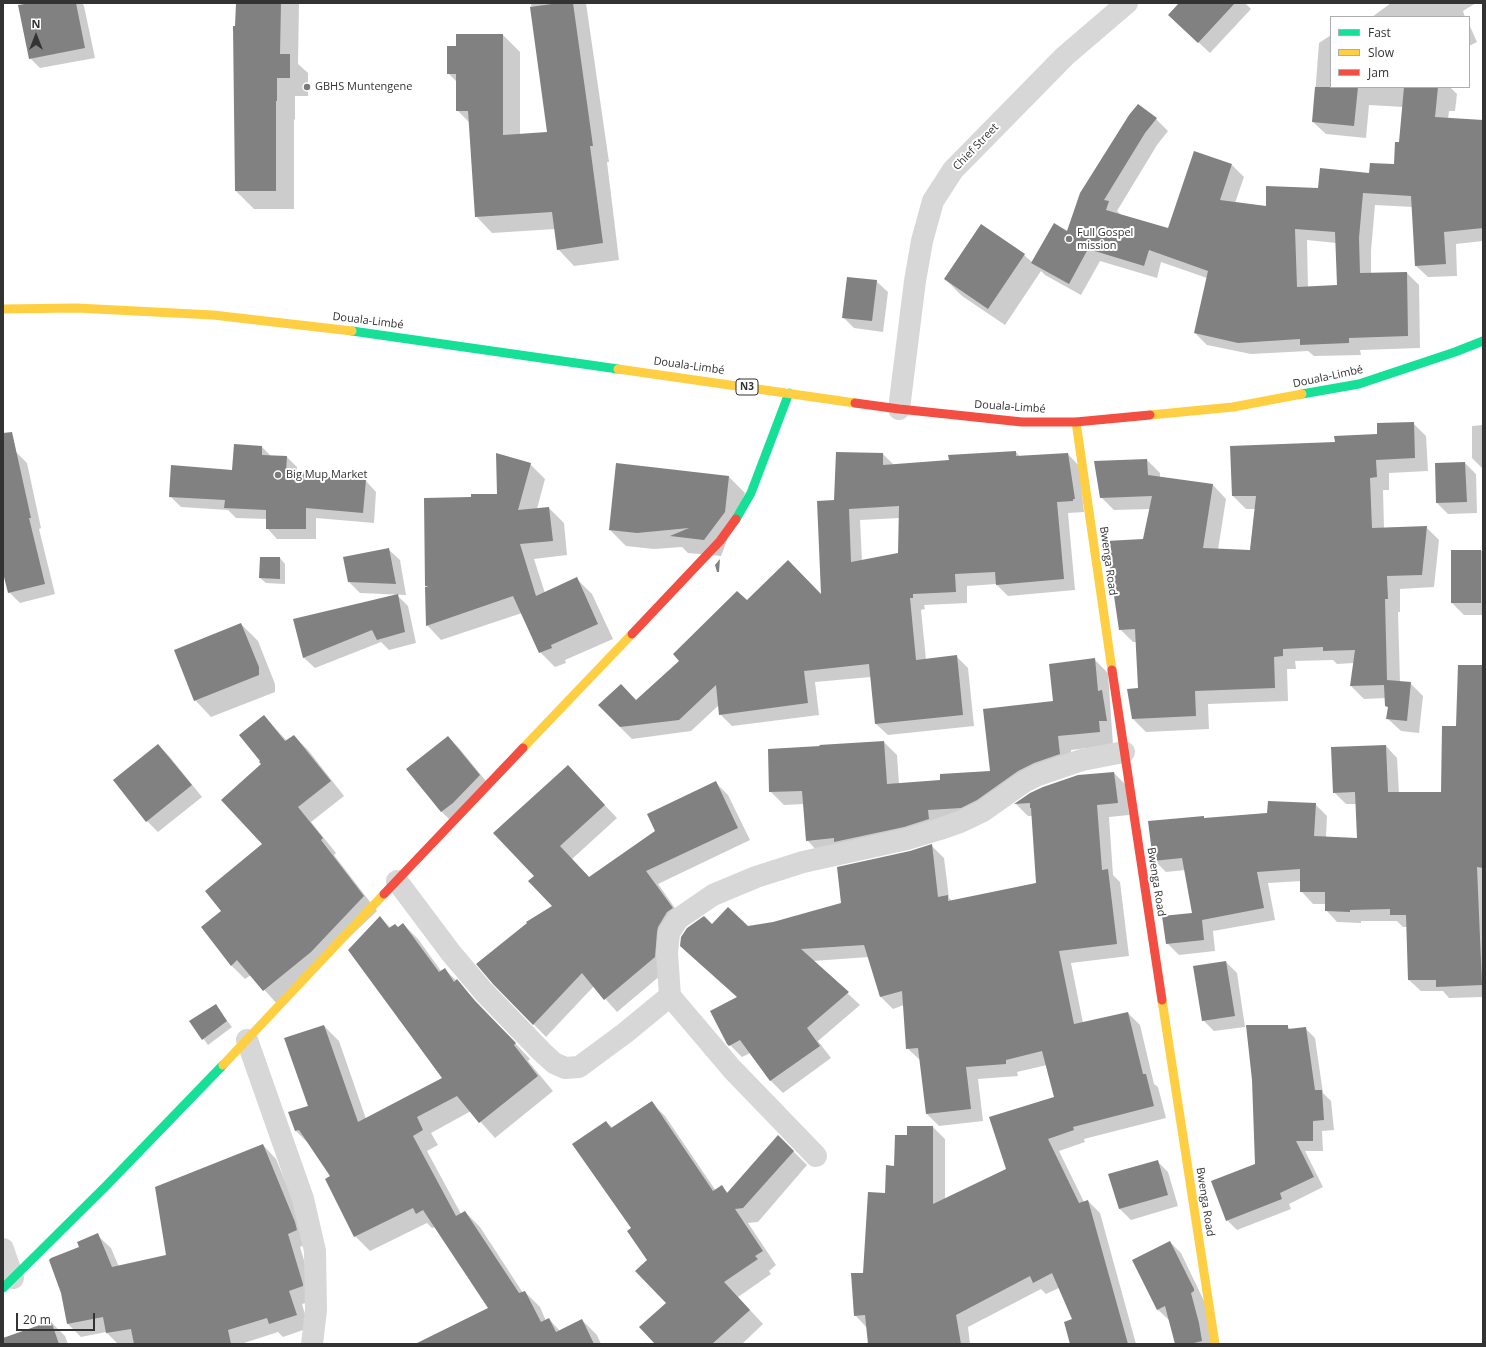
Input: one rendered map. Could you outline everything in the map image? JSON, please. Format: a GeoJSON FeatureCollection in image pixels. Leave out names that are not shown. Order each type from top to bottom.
{"type":"FeatureCollection","features":[{"type":"Feature","properties":{"kind":"main road","name":"Douala-Limbé"},"geometry":{"type":"LineString","coordinates":[[3,309],[78,308],[213,315],[377,334],[899,409],[1022,422],[1076,422],[1232,407],[1359,384],[1455,352],[1483,341]]}},
{"type":"Feature","properties":{"kind":"main road"},"geometry":{"type":"LineString","coordinates":[[8,1283],[106,1186],[247,1040],[720,541],[735,520],[751,493],[789,393]]}},
{"type":"Feature","properties":{"kind":"main road","name":"Bwenga Road"},"geometry":{"type":"LineString","coordinates":[[1076,422],[1124,752],[1215,1344]]}},
{"type":"Feature","properties":{"kind":"street","name":"Chief Street"},"geometry":{"type":"LineString","coordinates":[[899,409],[922,241],[934,202],[953,170],[1066,56],[1127,3]]}},
{"type":"Feature","properties":{"kind":"street"},"geometry":{"type":"LineString","coordinates":[[816,1156],[732,1069],[670,996],[667,954],[669,932],[678,919],[713,895],[756,878],[803,862],[907,839],[947,827],[983,811],[1024,782],[1038,775],[1082,760],[1124,752]]}},
{"type":"Feature","properties":{"kind":"street"},"geometry":{"type":"LineString","coordinates":[[397,881],[451,953],[484,992],[541,1051],[554,1063],[565,1068],[579,1067],[625,1033],[670,996]]}},
{"type":"Feature","properties":{"kind":"street"},"geometry":{"type":"LineString","coordinates":[[247,1040],[303,1199],[315,1251],[316,1310],[312,1344]]}},
{"type":"Feature","properties":{"kind":"street"},"geometry":{"type":"LineString","coordinates":[[3,1249],[8,1283]]}},
{"type":"Feature","properties":{"kind":"building"},"geometry":{"type":"Polygon","coordinates":[[[31,3],[76,3],[85,48],[29,59],[18,5],[31,3]]]}},
{"type":"Feature","properties":{"kind":"building"},"geometry":{"type":"Polygon","coordinates":[[[236,3],[281,3],[280,54],[290,54],[290,78],[277,78],[276,191],[235,191],[233,26],[235,26],[236,3]]]}},
{"type":"Feature","properties":{"kind":"building"},"geometry":{"type":"Polygon","coordinates":[[[559,3],[573,3],[593,146],[590,146],[603,243],[557,250],[552,212],[475,217],[468,111],[456,111],[456,74],[447,74],[447,46],[456,46],[456,34],[503,34],[503,135],[547,132],[530,7],[559,3]]]}},
{"type":"Feature","properties":{"kind":"building"},"geometry":{"type":"Polygon","coordinates":[[[1179,3],[1235,3],[1198,43],[1168,15],[1179,3]]]}},
{"type":"Feature","properties":{"kind":"building"},"geometry":{"type":"Polygon","coordinates":[[[1315,87],[1358,88],[1354,126],[1312,122],[1315,87]]]}},
{"type":"Feature","properties":{"kind":"building"},"geometry":{"type":"Polygon","coordinates":[[[1404,88],[1438,88],[1435,117],[1483,120],[1483,228],[1444,232],[1446,264],[1415,266],[1411,196],[1363,193],[1359,238],[1360,273],[1407,272],[1408,336],[1349,338],[1349,343],[1300,345],[1300,339],[1238,343],[1194,333],[1208,271],[1149,250],[1144,266],[1088,249],[1069,284],[1031,263],[1054,223],[1067,231],[1080,193],[1129,115],[1138,104],[1157,118],[1145,133],[1104,200],[1109,201],[1106,210],[1168,228],[1194,151],[1232,164],[1220,200],[1266,206],[1266,186],[1318,188],[1320,168],[1369,173],[1370,163],[1394,164],[1395,142],[1399,142],[1404,88]],[[1295,229],[1297,287],[1337,285],[1335,232],[1295,229]]]}},
{"type":"Feature","properties":{"kind":"building"},"geometry":{"type":"Polygon","coordinates":[[[981,224],[1025,254],[988,309],[944,279],[981,224]]]}},
{"type":"Feature","properties":{"kind":"building"},"geometry":{"type":"Polygon","coordinates":[[[847,277],[877,280],[872,321],[842,318],[847,277]]]}},
{"type":"Feature","properties":{"kind":"building"},"geometry":{"type":"Polygon","coordinates":[[[1414,422],[1415,458],[1376,460],[1377,477],[1370,478],[1372,528],[1427,526],[1422,575],[1387,576],[1388,599],[1385,599],[1387,680],[1411,682],[1407,721],[1386,719],[1388,707],[1385,706],[1384,685],[1350,686],[1355,650],[1323,651],[1323,647],[1283,649],[1283,656],[1274,657],[1275,688],[1195,691],[1196,716],[1132,719],[1127,689],[1138,688],[1135,629],[1119,630],[1106,541],[1143,539],[1152,496],[1100,498],[1094,461],[1147,459],[1148,475],[1213,484],[1203,548],[1250,550],[1256,496],[1232,496],[1230,446],[1335,442],[1334,436],[1377,434],[1377,423],[1414,422]]]}},
{"type":"Feature","properties":{"kind":"building"},"geometry":{"type":"Polygon","coordinates":[[[12,432],[31,518],[29,518],[45,584],[8,593],[3,573],[3,433],[12,432]]]}},
{"type":"Feature","properties":{"kind":"building"},"geometry":{"type":"Polygon","coordinates":[[[234,444],[262,446],[262,455],[287,456],[286,472],[306,472],[306,475],[366,480],[363,513],[306,508],[306,529],[266,529],[266,510],[224,508],[225,500],[169,497],[171,465],[232,470],[234,444]]]}},
{"type":"Feature","properties":{"kind":"building"},"geometry":{"type":"Polygon","coordinates":[[[1016,451],[1016,456],[1068,453],[1075,499],[1073,499],[1073,501],[1057,502],[1064,579],[996,585],[995,572],[955,574],[956,592],[913,594],[913,598],[910,598],[916,660],[957,655],[963,715],[875,724],[869,664],[804,671],[808,703],[719,715],[716,685],[679,720],[620,727],[598,705],[621,684],[636,700],[679,661],[673,654],[737,591],[747,600],[788,560],[821,594],[817,501],[834,500],[836,452],[883,453],[883,465],[949,460],[948,455],[1016,451]],[[899,506],[849,509],[851,562],[898,553],[899,506]]]}},
{"type":"Feature","properties":{"kind":"building"},"geometry":{"type":"Polygon","coordinates":[[[496,453],[531,463],[518,510],[549,507],[553,541],[520,544],[536,596],[577,577],[598,624],[551,645],[552,648],[539,653],[513,596],[426,626],[425,587],[429,587],[425,586],[424,498],[471,497],[471,494],[497,494],[496,453]]]}},
{"type":"Feature","properties":{"kind":"building"},"geometry":{"type":"Polygon","coordinates":[[[1465,462],[1467,502],[1436,503],[1435,463],[1465,462]]]}},
{"type":"Feature","properties":{"kind":"building"},"geometry":{"type":"Polygon","coordinates":[[[616,463],[729,476],[725,512],[704,540],[670,536],[689,528],[637,533],[609,530],[616,463]]]}},
{"type":"Feature","properties":{"kind":"building"},"geometry":{"type":"Polygon","coordinates":[[[389,548],[396,584],[348,582],[343,557],[389,548]]]}},
{"type":"Feature","properties":{"kind":"building"},"geometry":{"type":"Polygon","coordinates":[[[1451,550],[1481,550],[1481,603],[1451,603],[1451,550]]]}},
{"type":"Feature","properties":{"kind":"building"},"geometry":{"type":"Polygon","coordinates":[[[260,557],[280,557],[280,579],[259,578],[260,557]]]}},
{"type":"Feature","properties":{"kind":"building"},"geometry":{"type":"Polygon","coordinates":[[[720,559],[719,572],[717,572],[715,565],[720,559]]]}},
{"type":"Feature","properties":{"kind":"building"},"geometry":{"type":"Polygon","coordinates":[[[398,594],[405,632],[377,640],[372,630],[303,658],[293,619],[398,594]]]}},
{"type":"Feature","properties":{"kind":"building"},"geometry":{"type":"Polygon","coordinates":[[[241,623],[259,667],[259,675],[194,701],[174,650],[241,623]]]}},
{"type":"Feature","properties":{"kind":"building"},"geometry":{"type":"Polygon","coordinates":[[[1095,658],[1098,691],[1102,690],[1107,721],[1099,721],[1100,732],[1058,736],[1060,754],[1034,763],[1018,771],[977,800],[961,808],[928,810],[929,819],[904,827],[834,842],[834,838],[806,841],[802,791],[769,792],[768,749],[884,741],[887,784],[940,780],[940,774],[990,771],[983,709],[1053,701],[1049,664],[1095,658]]]}},
{"type":"Feature","properties":{"kind":"building"},"geometry":{"type":"Polygon","coordinates":[[[1458,665],[1483,665],[1483,868],[1477,867],[1482,985],[1436,987],[1436,980],[1408,980],[1406,915],[1390,915],[1390,909],[1350,910],[1350,912],[1325,911],[1325,892],[1300,892],[1300,869],[1257,872],[1264,908],[1202,920],[1204,940],[1166,944],[1162,916],[1192,913],[1182,858],[1153,861],[1148,821],[1204,816],[1204,818],[1267,813],[1268,801],[1316,803],[1314,836],[1357,838],[1355,792],[1333,793],[1331,747],[1386,745],[1388,792],[1441,792],[1442,726],[1456,726],[1458,665]]]}},
{"type":"Feature","properties":{"kind":"building"},"geometry":{"type":"Polygon","coordinates":[[[264,715],[285,741],[294,735],[331,781],[298,807],[323,838],[321,840],[364,896],[311,952],[263,991],[237,960],[231,966],[201,927],[221,911],[205,891],[262,844],[221,800],[261,764],[239,735],[264,715]]]}},
{"type":"Feature","properties":{"kind":"building"},"geometry":{"type":"Polygon","coordinates":[[[448,736],[480,775],[453,803],[441,812],[406,769],[448,736]]]}},
{"type":"Feature","properties":{"kind":"building"},"geometry":{"type":"Polygon","coordinates":[[[158,744],[192,785],[146,822],[113,780],[158,744]]]}},
{"type":"Feature","properties":{"kind":"building"},"geometry":{"type":"Polygon","coordinates":[[[568,765],[605,805],[560,846],[589,877],[655,831],[647,814],[716,781],[738,828],[646,871],[673,908],[667,912],[658,927],[655,957],[604,1000],[582,973],[533,1025],[493,984],[476,964],[527,923],[526,922],[552,906],[528,881],[534,876],[493,833],[568,765]]]}},
{"type":"Feature","properties":{"kind":"building"},"geometry":{"type":"Polygon","coordinates":[[[1114,772],[1118,803],[1097,805],[1102,870],[1108,869],[1117,944],[1059,951],[1074,1024],[1128,1012],[1143,1074],[1146,1074],[1154,1106],[1073,1127],[1074,1130],[1048,1139],[1079,1203],[1088,1200],[1128,1344],[1070,1344],[1064,1322],[1072,1319],[1052,1273],[1033,1283],[1030,1276],[956,1315],[961,1344],[868,1344],[865,1315],[854,1316],[851,1273],[863,1273],[868,1192],[885,1193],[886,1165],[894,1166],[895,1135],[907,1135],[907,1126],[933,1126],[933,1204],[1006,1169],[989,1117],[1054,1097],[1042,1051],[1006,1060],[1006,1064],[966,1067],[971,1109],[926,1114],[918,1048],[906,1049],[902,991],[880,997],[864,945],[801,949],[849,992],[807,1028],[820,1046],[770,1081],[740,1040],[729,1046],[727,1044],[710,1011],[737,997],[680,946],[681,937],[687,928],[704,916],[712,924],[728,907],[748,926],[773,922],[841,903],[837,867],[910,851],[932,844],[938,897],[948,895],[948,901],[1036,883],[1030,803],[1014,804],[1030,793],[1043,787],[1078,775],[1114,772]]]}},
{"type":"Feature","properties":{"kind":"building"},"geometry":{"type":"Polygon","coordinates":[[[380,916],[389,928],[395,924],[398,927],[403,923],[439,972],[445,968],[454,982],[457,979],[475,1001],[516,1043],[514,1045],[538,1076],[479,1123],[457,1096],[417,1117],[423,1130],[413,1136],[456,1216],[465,1211],[519,1293],[525,1291],[541,1322],[549,1318],[556,1332],[582,1319],[594,1344],[415,1344],[488,1308],[423,1210],[416,1214],[413,1208],[354,1237],[325,1179],[330,1176],[299,1130],[295,1131],[288,1112],[308,1106],[284,1038],[324,1025],[358,1122],[442,1078],[348,950],[380,916]]]}},
{"type":"Feature","properties":{"kind":"building"},"geometry":{"type":"Polygon","coordinates":[[[1226,961],[1235,1016],[1202,1021],[1193,966],[1226,961]]]}},
{"type":"Feature","properties":{"kind":"building"},"geometry":{"type":"Polygon","coordinates":[[[216,1004],[227,1021],[202,1040],[189,1021],[216,1004]]]}},
{"type":"Feature","properties":{"kind":"building"},"geometry":{"type":"Polygon","coordinates":[[[1246,1025],[1288,1025],[1288,1029],[1306,1027],[1315,1090],[1322,1090],[1324,1120],[1313,1121],[1313,1141],[1296,1141],[1314,1177],[1280,1193],[1282,1199],[1226,1221],[1211,1181],[1255,1164],[1252,1080],[1246,1025]]]}},
{"type":"Feature","properties":{"kind":"building"},"geometry":{"type":"Polygon","coordinates":[[[652,1101],[713,1191],[722,1185],[727,1193],[778,1135],[794,1151],[743,1208],[735,1209],[763,1251],[755,1256],[758,1259],[724,1282],[750,1310],[712,1344],[655,1344],[639,1327],[666,1303],[635,1271],[647,1260],[627,1231],[631,1228],[572,1144],[606,1121],[611,1128],[652,1101]]]}},
{"type":"Feature","properties":{"kind":"building"},"geometry":{"type":"Polygon","coordinates":[[[263,1144],[297,1230],[288,1234],[303,1284],[303,1286],[289,1291],[297,1315],[269,1324],[267,1318],[228,1330],[231,1344],[134,1344],[131,1329],[106,1333],[103,1317],[67,1324],[61,1293],[49,1260],[51,1258],[79,1247],[77,1242],[98,1233],[112,1267],[166,1255],[155,1187],[263,1144]]]}},
{"type":"Feature","properties":{"kind":"building"},"geometry":{"type":"Polygon","coordinates":[[[1158,1160],[1168,1195],[1119,1209],[1108,1174],[1158,1160]]]}},
{"type":"Feature","properties":{"kind":"building"},"geometry":{"type":"Polygon","coordinates":[[[1170,1241],[1194,1289],[1191,1293],[1202,1341],[1190,1344],[1175,1344],[1165,1306],[1157,1310],[1132,1260],[1170,1241]]]}},
{"type":"Feature","properties":{"kind":"building"},"geometry":{"type":"Polygon","coordinates":[[[51,1321],[59,1344],[3,1344],[3,1338],[51,1321]]]}},
{"type":"Feature","properties":{"kind":"traffic: fast"},"geometry":{"type":"LineString","coordinates":[[352,331],[618,369]]}},
{"type":"Feature","properties":{"kind":"traffic: fast"},"geometry":{"type":"LineString","coordinates":[[1302,394],[1359,384],[1455,352],[1483,341]]}},
{"type":"Feature","properties":{"kind":"traffic: fast"},"geometry":{"type":"LineString","coordinates":[[736,519],[751,493],[789,393]]}},
{"type":"Feature","properties":{"kind":"traffic: fast"},"geometry":{"type":"LineString","coordinates":[[3,1288],[106,1186],[223,1065]]}},
{"type":"Feature","properties":{"kind":"traffic: slow"},"geometry":{"type":"LineString","coordinates":[[3,309],[77,308],[213,315],[352,331]]}},
{"type":"Feature","properties":{"kind":"traffic: slow"},"geometry":{"type":"LineString","coordinates":[[618,369],[855,403]]}},
{"type":"Feature","properties":{"kind":"traffic: slow"},"geometry":{"type":"LineString","coordinates":[[1150,415],[1233,407],[1302,394]]}},
{"type":"Feature","properties":{"kind":"traffic: slow"},"geometry":{"type":"LineString","coordinates":[[1076,422],[1112,670]]}},
{"type":"Feature","properties":{"kind":"traffic: slow"},"geometry":{"type":"LineString","coordinates":[[523,748],[632,634]]}},
{"type":"Feature","properties":{"kind":"traffic: slow"},"geometry":{"type":"LineString","coordinates":[[223,1065],[384,894]]}},
{"type":"Feature","properties":{"kind":"traffic: slow"},"geometry":{"type":"LineString","coordinates":[[1162,1000],[1215,1344]]}},
{"type":"Feature","properties":{"kind":"traffic: jam"},"geometry":{"type":"LineString","coordinates":[[855,403],[1022,422],[1076,422],[1150,415]]}},
{"type":"Feature","properties":{"kind":"traffic: jam"},"geometry":{"type":"LineString","coordinates":[[632,634],[720,541],[736,519]]}},
{"type":"Feature","properties":{"kind":"traffic: jam"},"geometry":{"type":"LineString","coordinates":[[1112,670],[1162,1000]]}},
{"type":"Feature","properties":{"kind":"traffic: jam"},"geometry":{"type":"LineString","coordinates":[[384,894],[523,748]]}},
{"type":"Feature","properties":{"kind":"place","name":"GBHS Muntengene"},"geometry":{"type":"Point","coordinates":[307,87]}},
{"type":"Feature","properties":{"kind":"place","name":"Full Gospel mission"},"geometry":{"type":"Point","coordinates":[1069,239]}},
{"type":"Feature","properties":{"kind":"place","name":"Big Mup Market"},"geometry":{"type":"Point","coordinates":[278,475]}}]}
